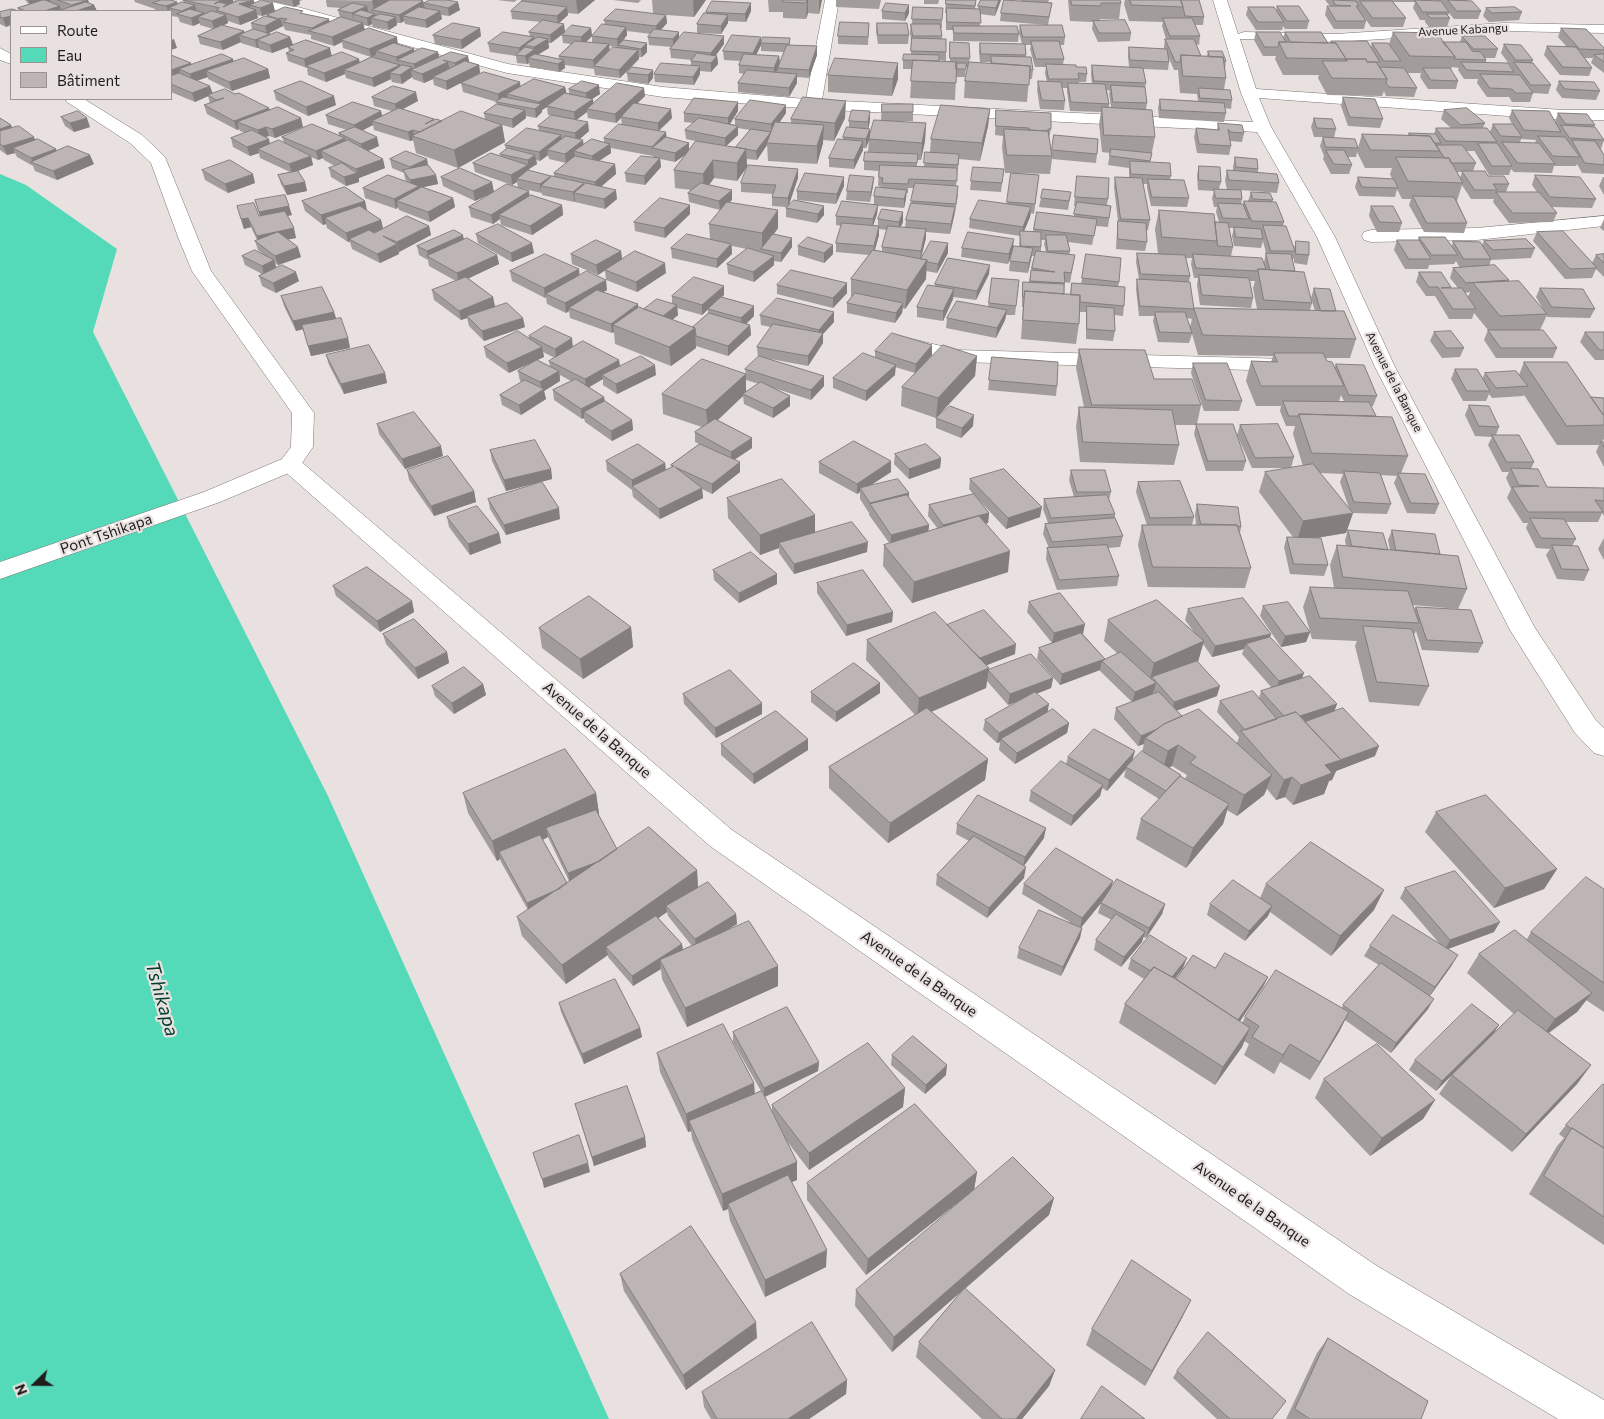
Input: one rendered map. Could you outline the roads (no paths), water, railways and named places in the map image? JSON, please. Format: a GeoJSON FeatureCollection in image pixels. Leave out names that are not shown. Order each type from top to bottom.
{"type":"FeatureCollection","features":[{"type":"Feature","properties":{"kind":"street"},"geometry":{"type":"LineString","coordinates":[[243,0],[294,10],[507,68],[663,92],[813,104],[1263,127]]}},
{"type":"Feature","properties":{"kind":"street"},"geometry":{"type":"LineString","coordinates":[[813,104],[832,0]]}},
{"type":"Feature","properties":{"kind":"street","name":"Avenue de la Banque"},"geometry":{"type":"LineString","coordinates":[[1220,0],[1263,127],[1326,237],[1375,367],[1523,630],[1585,726],[1604,746]]}},
{"type":"Feature","properties":{"kind":"street","name":"Avenue Kabangu"},"geometry":{"type":"LineString","coordinates":[[1233,35],[1336,38],[1504,28],[1604,29]]}},
{"type":"Feature","properties":{"kind":"street"},"geometry":{"type":"LineString","coordinates":[[1250,93],[1554,114],[1604,115]]}},
{"type":"Feature","properties":{"kind":"street"},"geometry":{"type":"LineString","coordinates":[[75,100],[136,139],[159,161],[187,238],[202,271],[303,413],[302,447],[290,464]]}},
{"type":"Feature","properties":{"kind":"street"},"geometry":{"type":"LineString","coordinates":[[1371,236],[1477,234],[1604,221]]}},
{"type":"Feature","properties":{"kind":"street"},"geometry":{"type":"LineString","coordinates":[[891,340],[958,356],[1306,365]]}},
{"type":"Feature","properties":{"kind":"street","name":"Avenue de la Banque"},"geometry":{"type":"LineString","coordinates":[[290,464],[721,838],[1363,1280],[1597,1419]]}},
{"type":"Feature","properties":{"kind":"street","name":"Pont Tshikapa"},"geometry":{"type":"LineString","coordinates":[[0,571],[212,496],[290,464]]}},
{"type":"Feature","properties":{"kind":"water","name":"Tshikapa"},"geometry":{"type":"Polygon","coordinates":[[[0,174],[26,185],[117,249],[93,332],[328,796],[609,1419],[0,1419],[0,174]]]}}]}
